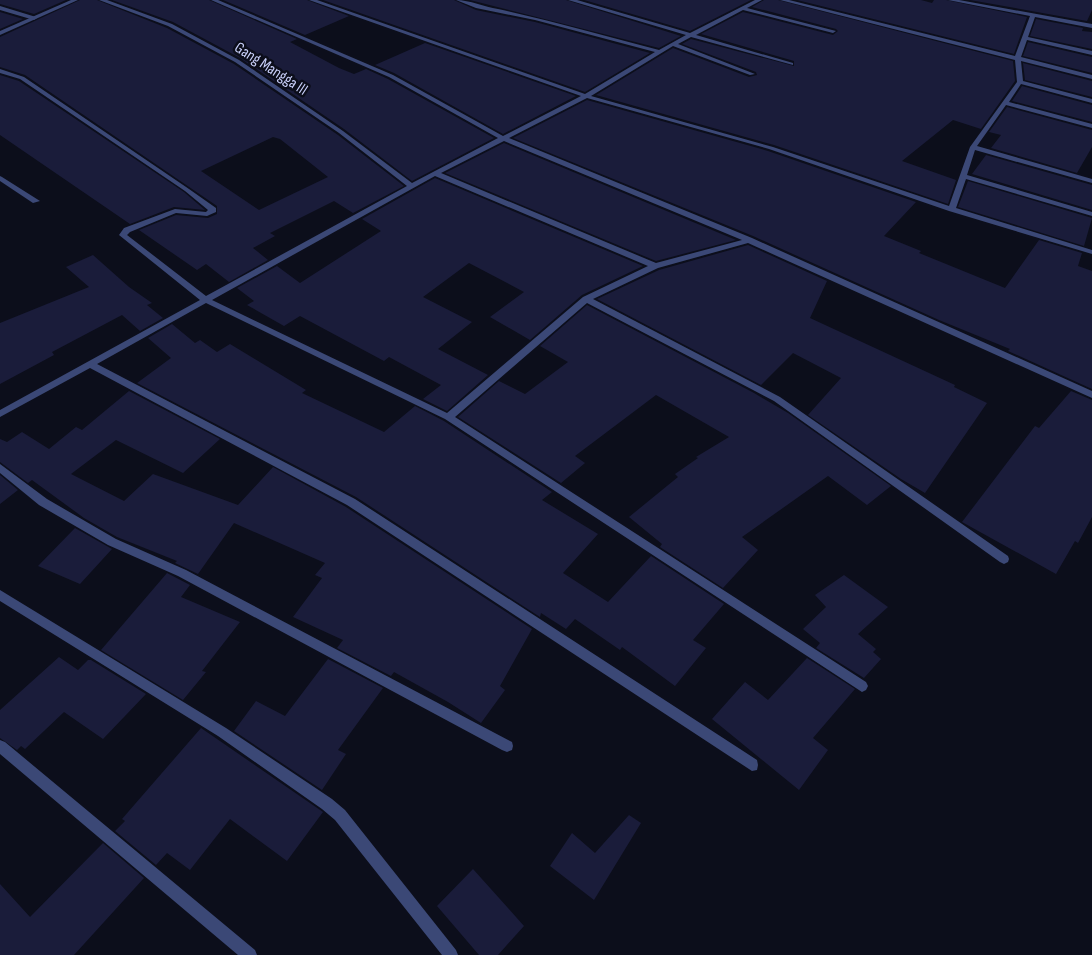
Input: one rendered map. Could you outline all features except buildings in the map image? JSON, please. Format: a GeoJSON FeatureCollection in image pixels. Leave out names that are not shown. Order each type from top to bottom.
{"type":"FeatureCollection","features":[{"type":"Feature","properties":{"kind":"street"},"geometry":{"type":"LineString","coordinates":[[0,32],[75,0]]}},
{"type":"Feature","properties":{"kind":"street","name":"Gang Mangga III"},"geometry":{"type":"LineString","coordinates":[[102,0],[170,25],[237,61],[341,132],[412,186]]}},
{"type":"Feature","properties":{"kind":"street"},"geometry":{"type":"LineString","coordinates":[[214,0],[391,76],[503,138],[749,240],[1092,395]]}},
{"type":"Feature","properties":{"kind":"street"},"geometry":{"type":"LineString","coordinates":[[312,0],[586,96],[771,148],[952,209],[1092,252]]}},
{"type":"Feature","properties":{"kind":"street"},"geometry":{"type":"LineString","coordinates":[[459,0],[478,7],[536,19],[660,52]]}},
{"type":"Feature","properties":{"kind":"street"},"geometry":{"type":"LineString","coordinates":[[570,0],[695,34],[791,64]]}},
{"type":"Feature","properties":{"kind":"street"},"geometry":{"type":"LineString","coordinates":[[0,414],[435,173],[586,96],[672,44],[695,34],[756,0]]}},
{"type":"Feature","properties":{"kind":"street"},"geometry":{"type":"LineString","coordinates":[[783,0],[1092,76]]}},
{"type":"Feature","properties":{"kind":"street"},"geometry":{"type":"LineString","coordinates":[[951,0],[1092,26]]}},
{"type":"Feature","properties":{"kind":"street"},"geometry":{"type":"LineString","coordinates":[[0,8],[34,18]]}},
{"type":"Feature","properties":{"kind":"street"},"geometry":{"type":"LineString","coordinates":[[744,8],[833,31]]}},
{"type":"Feature","properties":{"kind":"street"},"geometry":{"type":"LineString","coordinates":[[952,209],[973,147],[1020,82],[1018,58],[1027,38],[1033,16]]}},
{"type":"Feature","properties":{"kind":"street"},"geometry":{"type":"LineString","coordinates":[[1027,38],[1092,53]]}},
{"type":"Feature","properties":{"kind":"street"},"geometry":{"type":"LineString","coordinates":[[672,44],[752,74]]}},
{"type":"Feature","properties":{"kind":"street"},"geometry":{"type":"LineString","coordinates":[[0,70],[22,78],[187,190],[212,210],[207,214],[182,211],[168,213],[127,230],[123,235],[206,300],[448,417],[862,686]]}},
{"type":"Feature","properties":{"kind":"street"},"geometry":{"type":"LineString","coordinates":[[1020,82],[1092,100]]}},
{"type":"Feature","properties":{"kind":"street"},"geometry":{"type":"LineString","coordinates":[[1005,103],[1092,126]]}},
{"type":"Feature","properties":{"kind":"street"},"geometry":{"type":"LineString","coordinates":[[973,147],[1092,181]]}},
{"type":"Feature","properties":{"kind":"street"},"geometry":{"type":"LineString","coordinates":[[435,173],[655,266]]}},
{"type":"Feature","properties":{"kind":"street"},"geometry":{"type":"LineString","coordinates":[[964,176],[1092,214]]}},
{"type":"Feature","properties":{"kind":"street"},"geometry":{"type":"LineString","coordinates":[[0,178],[36,201]]}},
{"type":"Feature","properties":{"kind":"street"},"geometry":{"type":"LineString","coordinates":[[448,417],[586,299],[655,266],[749,240]]}},
{"type":"Feature","properties":{"kind":"street"},"geometry":{"type":"LineString","coordinates":[[586,299],[777,399],[1004,559]]}},
{"type":"Feature","properties":{"kind":"street"},"geometry":{"type":"LineString","coordinates":[[90,364],[351,502],[752,765]]}},
{"type":"Feature","properties":{"kind":"street"},"geometry":{"type":"LineString","coordinates":[[0,468],[42,502],[112,542],[182,573],[507,746]]}},
{"type":"Feature","properties":{"kind":"street"},"geometry":{"type":"LineString","coordinates":[[0,595],[222,732],[327,804],[340,815],[452,955]]}},
{"type":"Feature","properties":{"kind":"street"},"geometry":{"type":"LineString","coordinates":[[0,746],[250,955]]}}]}
